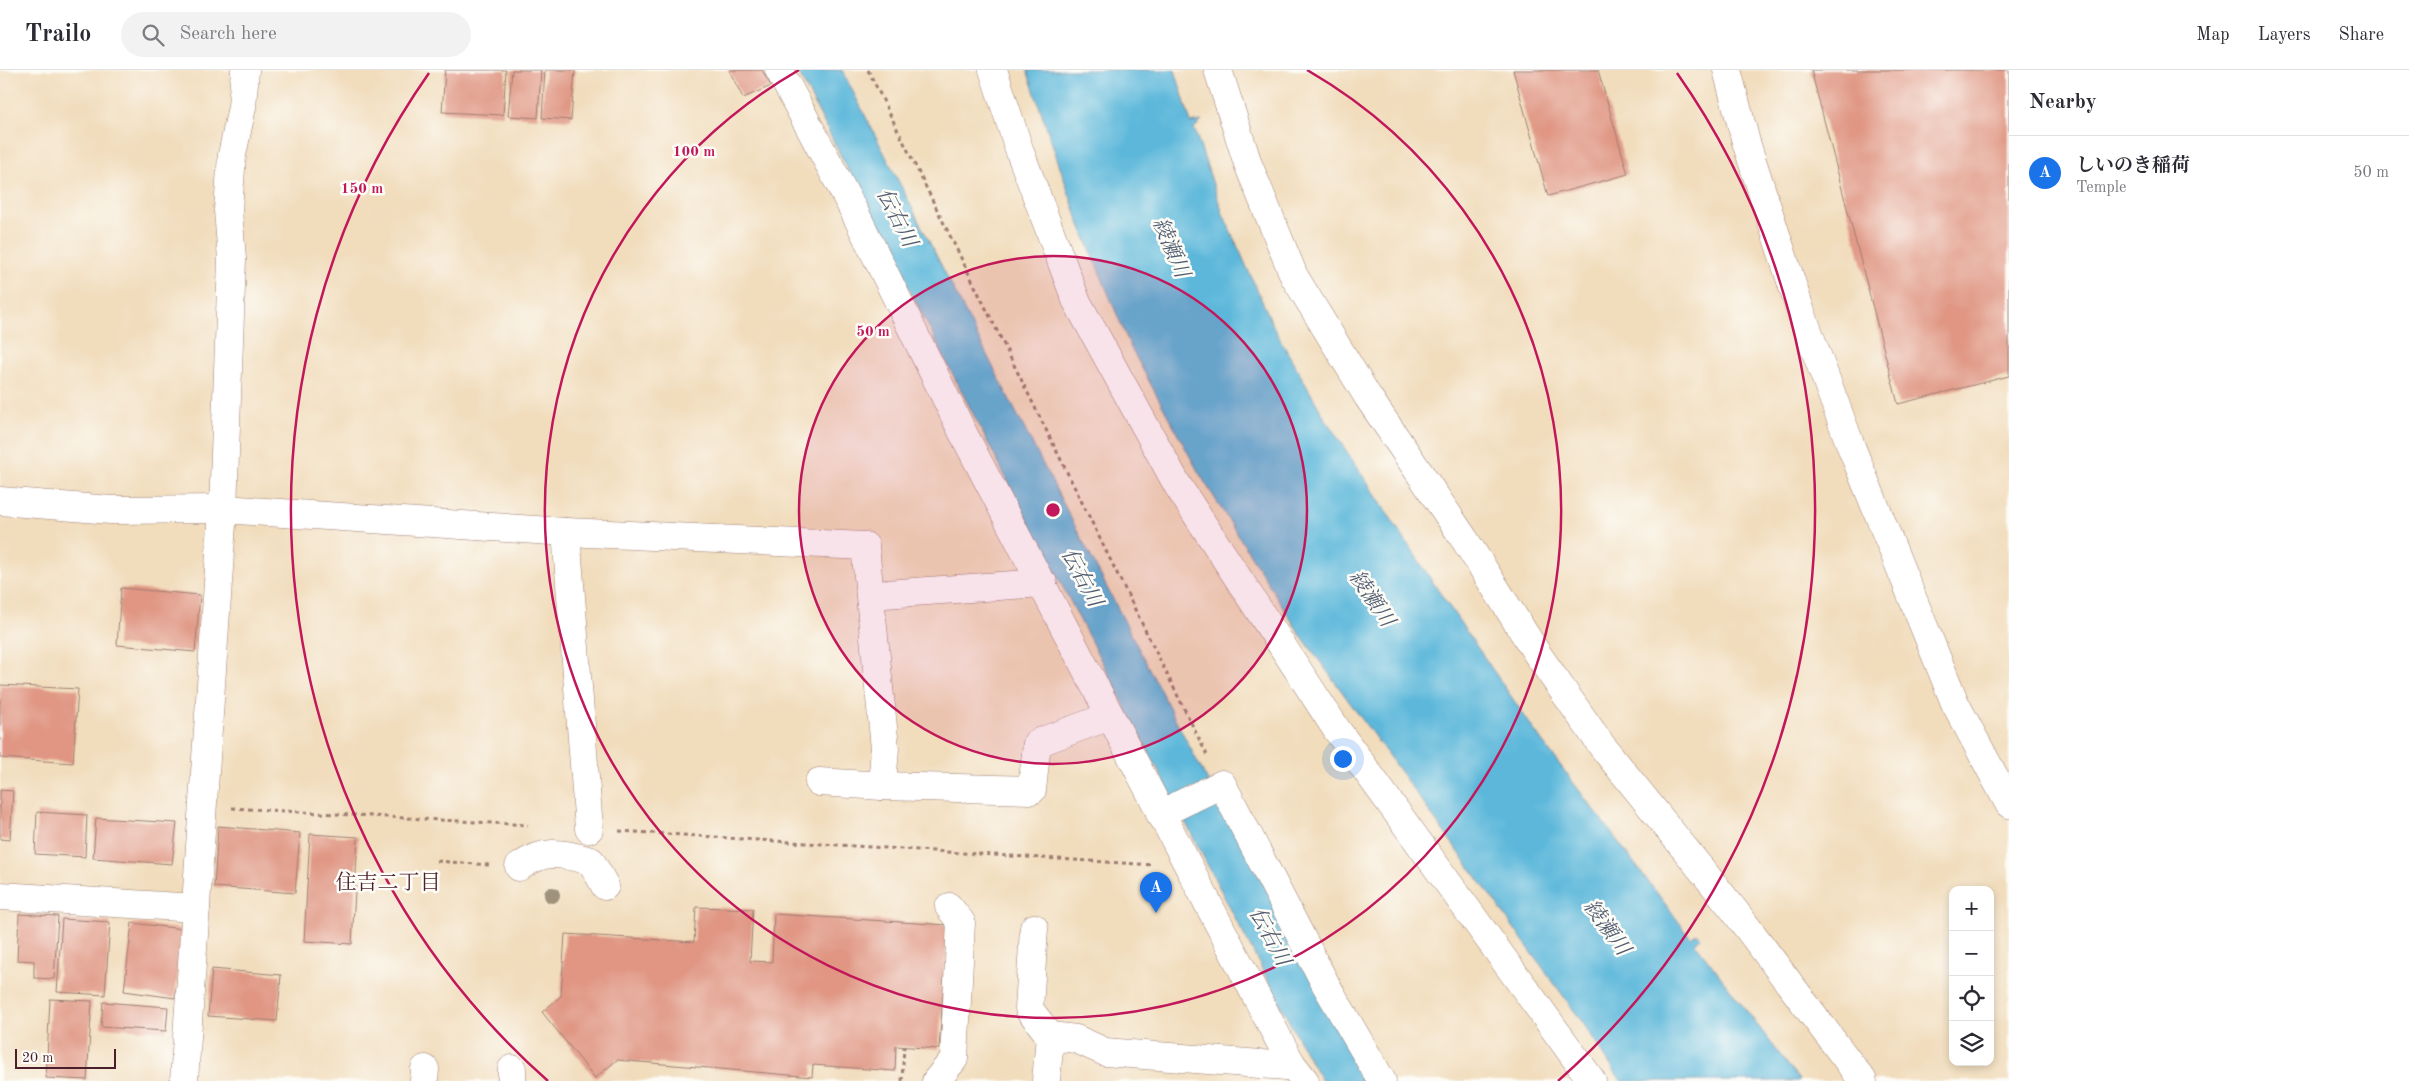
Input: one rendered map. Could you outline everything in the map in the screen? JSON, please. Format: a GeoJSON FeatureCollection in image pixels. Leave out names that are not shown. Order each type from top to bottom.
{"type":"FeatureCollection","features":[{"type":"Feature","properties":{"kind":"street"},"geometry":{"type":"LineString","coordinates":[[184,1081],[223,509],[232,259],[228,210],[232,155],[242,107],[245,70]]}},
{"type":"Feature","properties":{"kind":"street"},"geometry":{"type":"LineString","coordinates":[[779,70],[855,213],[962,431],[1043,583],[1160,814],[1298,1072]]}},
{"type":"Feature","properties":{"kind":"street"},"geometry":{"type":"LineString","coordinates":[[993,70],[1020,152],[1076,300],[1178,486],[1337,730],[1592,1081]]}},
{"type":"Feature","properties":{"kind":"street"},"geometry":{"type":"LineString","coordinates":[[1218,70],[1248,164],[1294,276],[1368,397],[1463,537],[1538,656],[1602,746],[1734,910],[1863,1081]]}},
{"type":"Feature","properties":{"kind":"street"},"geometry":{"type":"LineString","coordinates":[[1727,70],[1746,142],[1801,312],[1852,449],[1956,703],[2009,804]]}},
{"type":"Feature","properties":{"kind":"street"},"geometry":{"type":"LineString","coordinates":[[0,501],[111,510],[223,509],[566,532],[865,546],[885,748],[882,786]]}},
{"type":"Feature","properties":{"kind":"street"},"geometry":{"type":"LineString","coordinates":[[566,532],[589,829]]}},
{"type":"Feature","properties":{"kind":"street"},"geometry":{"type":"LineString","coordinates":[[871,595],[1043,583]]}},
{"type":"Feature","properties":{"kind":"street"},"geometry":{"type":"LineString","coordinates":[[819,782],[882,786],[1032,790],[1037,743],[1110,716]]}},
{"type":"Feature","properties":{"kind":"street"},"geometry":{"type":"LineString","coordinates":[[1160,814],[1222,784],[1326,985],[1382,1081]]}},
{"type":"Feature","properties":{"kind":"street"},"geometry":{"type":"LineString","coordinates":[[519,867],[532,858],[545,853],[563,854],[591,862],[605,886]]}},
{"type":"Feature","properties":{"kind":"street"},"geometry":{"type":"LineString","coordinates":[[0,896],[196,908]]}},
{"type":"Feature","properties":{"kind":"street"},"geometry":{"type":"LineString","coordinates":[[936,1081],[954,1059],[961,922],[949,907]]}},
{"type":"Feature","properties":{"kind":"street"},"geometry":{"type":"LineString","coordinates":[[1034,928],[1029,1009],[1050,1036],[1046,1081]]}},
{"type":"Feature","properties":{"kind":"street"},"geometry":{"type":"LineString","coordinates":[[1050,1036],[1076,1039],[1106,1052],[1286,1066],[1298,1072]]}},
{"type":"Feature","properties":{"kind":"path"},"geometry":{"type":"LineString","coordinates":[[868,70],[1222,784]]}},
{"type":"Feature","properties":{"kind":"path"},"geometry":{"type":"LineString","coordinates":[[202,807],[530,825]]}},
{"type":"Feature","properties":{"kind":"path"},"geometry":{"type":"LineString","coordinates":[[589,829],[1188,868]]}},
{"type":"Feature","properties":{"kind":"path"},"geometry":{"type":"LineString","coordinates":[[437,861],[519,867]]}},
{"type":"Feature","properties":{"kind":"path"},"geometry":{"type":"LineString","coordinates":[[902,1081],[904,1047]]}},
{"type":"Feature","properties":{"kind":"water","name":"伝右川"},"geometry":{"type":"Polygon","coordinates":[[[797,70],[842,70],[1023,426],[1196,759],[1370,1081],[1322,1081],[1304,1050],[1005,476],[797,70]]]}},
{"type":"Feature","properties":{"kind":"water","name":"綾瀬川"},"geometry":{"type":"Polygon","coordinates":[[[1027,70],[1175,70],[1191,123],[1202,121],[1194,128],[1223,214],[1276,332],[1326,420],[1440,593],[1541,740],[1691,938],[1697,933],[1701,937],[1695,943],[1800,1081],[1621,1081],[1583,1023],[1300,634],[1199,473],[1130,346],[1078,220],[1027,70]]]}},
{"type":"Feature","properties":{"kind":"building"},"geometry":{"type":"Polygon","coordinates":[[[445,70],[506,70],[503,115],[442,112],[445,70]]]}},
{"type":"Feature","properties":{"kind":"building"},"geometry":{"type":"Polygon","coordinates":[[[512,70],[541,70],[538,118],[508,116],[512,70]]]}},
{"type":"Feature","properties":{"kind":"building"},"geometry":{"type":"Polygon","coordinates":[[[545,70],[575,70],[571,120],[542,118],[545,70]]]}},
{"type":"Feature","properties":{"kind":"building"},"geometry":{"type":"Polygon","coordinates":[[[729,70],[762,70],[771,86],[743,98],[729,70]]]}},
{"type":"Feature","properties":{"kind":"building"},"geometry":{"type":"Polygon","coordinates":[[[1513,70],[1598,70],[1628,174],[1548,196],[1513,70]]]}},
{"type":"Feature","properties":{"kind":"building"},"geometry":{"type":"Polygon","coordinates":[[[1811,70],[2009,70],[2009,376],[1898,404],[1811,70]]]}},
{"type":"Feature","properties":{"kind":"building"},"geometry":{"type":"Polygon","coordinates":[[[121,588],[200,595],[195,652],[117,645],[121,588]]]}},
{"type":"Feature","properties":{"kind":"building"},"geometry":{"type":"Polygon","coordinates":[[[0,685],[78,689],[73,763],[0,758],[0,685]]]}},
{"type":"Feature","properties":{"kind":"building"},"geometry":{"type":"Polygon","coordinates":[[[0,790],[13,791],[10,840],[0,839],[0,790]]]}},
{"type":"Feature","properties":{"kind":"building"},"geometry":{"type":"Polygon","coordinates":[[[37,812],[87,815],[85,857],[35,854],[37,812]]]}},
{"type":"Feature","properties":{"kind":"building"},"geometry":{"type":"Polygon","coordinates":[[[96,818],[177,823],[172,864],[93,858],[96,818]]]}},
{"type":"Feature","properties":{"kind":"building"},"geometry":{"type":"Polygon","coordinates":[[[218,826],[300,833],[295,893],[214,887],[218,826]]]}},
{"type":"Feature","properties":{"kind":"building"},"geometry":{"type":"Polygon","coordinates":[[[310,834],[358,837],[352,944],[304,941],[310,834]]]}},
{"type":"Feature","properties":{"kind":"building"},"geometry":{"type":"Polygon","coordinates":[[[696,907],[753,909],[750,961],[772,962],[774,914],[948,925],[939,1049],[896,1046],[895,1071],[813,1065],[812,1077],[617,1060],[595,1078],[542,1012],[561,996],[565,934],[694,942],[696,907]]]}},
{"type":"Feature","properties":{"kind":"building"},"geometry":{"type":"Polygon","coordinates":[[[19,914],[58,916],[54,979],[34,978],[34,961],[17,960],[19,914]]]}},
{"type":"Feature","properties":{"kind":"building"},"geometry":{"type":"Polygon","coordinates":[[[62,919],[110,922],[105,995],[57,992],[62,919]]]}},
{"type":"Feature","properties":{"kind":"building"},"geometry":{"type":"Polygon","coordinates":[[[132,923],[183,929],[175,998],[124,991],[132,923]]]}},
{"type":"Feature","properties":{"kind":"building"},"geometry":{"type":"Polygon","coordinates":[[[212,969],[281,975],[277,1021],[208,1016],[212,969]]]}},
{"type":"Feature","properties":{"kind":"building"},"geometry":{"type":"Polygon","coordinates":[[[50,999],[92,1001],[87,1080],[46,1078],[50,999]]]}},
{"type":"Feature","properties":{"kind":"building"},"geometry":{"type":"Polygon","coordinates":[[[103,1002],[168,1007],[166,1031],[101,1027],[103,1002]]]}},
{"type":"Feature","properties":{"kind":"place","name":"しいのき稲荷"},"geometry":{"type":"Point","coordinates":[1156,913]}},
{"type":"Feature","properties":{"kind":"district","name":"住吉二丁目"},"geometry":{"type":"Point","coordinates":[388,883]}}]}
